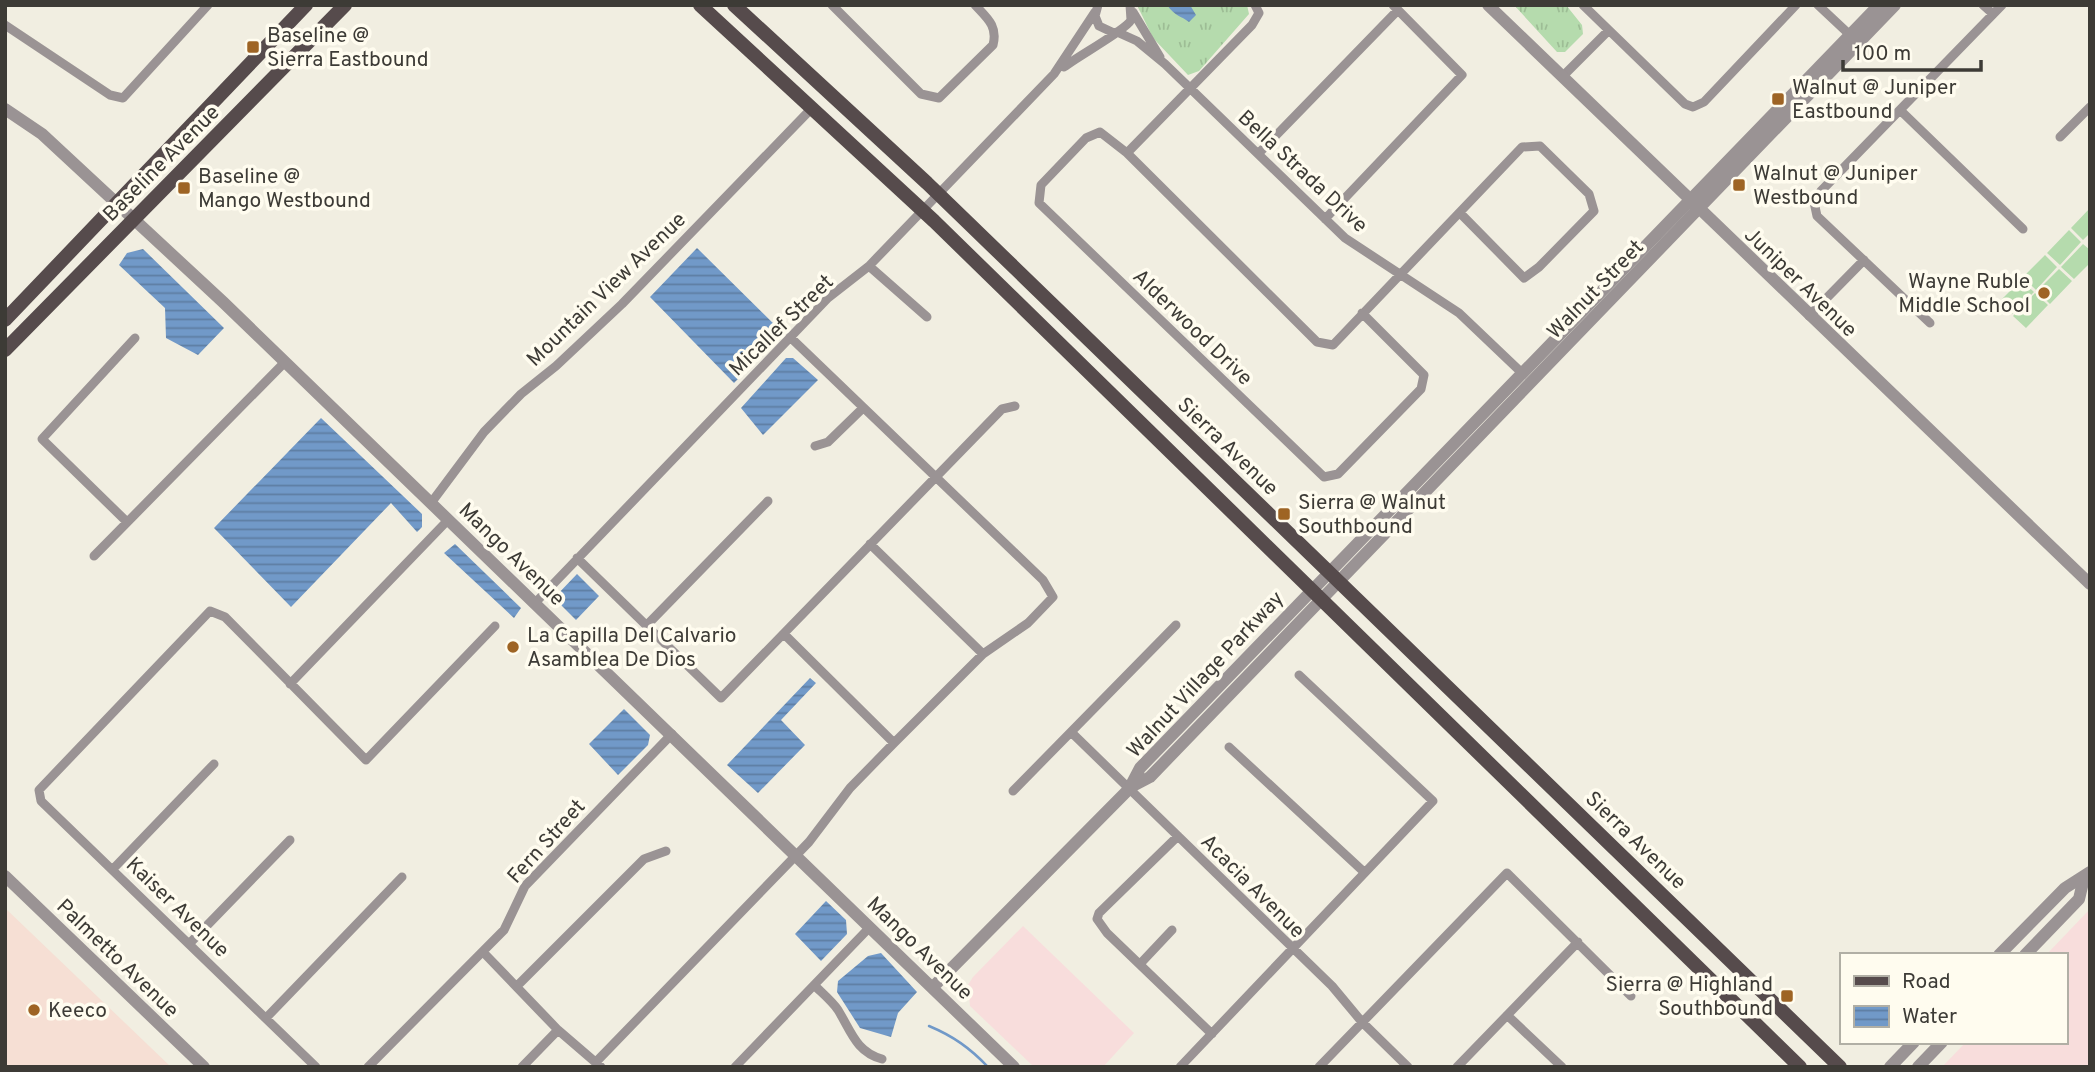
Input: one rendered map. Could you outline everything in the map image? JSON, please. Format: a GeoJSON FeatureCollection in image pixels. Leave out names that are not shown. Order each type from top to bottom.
{"type":"FeatureCollection","features":[{"type":"Feature","properties":{"kind":"main road","name":"Baseline Avenue"},"geometry":{"type":"LineString","coordinates":[[5,320],[118,205],[306,5]]}},
{"type":"Feature","properties":{"kind":"main road","name":"Baseline Avenue"},"geometry":{"type":"LineString","coordinates":[[5,350],[345,5]]}},
{"type":"Feature","properties":{"kind":"main road","name":"Sierra Avenue"},"geometry":{"type":"LineString","coordinates":[[700,5],[923,210],[1800,1067]]}},
{"type":"Feature","properties":{"kind":"main road","name":"Sierra Avenue"},"geometry":{"type":"LineString","coordinates":[[734,5],[938,194],[1840,1067]]}},
{"type":"Feature","properties":{"kind":"street"},"geometry":{"type":"LineString","coordinates":[[5,25],[110,95],[123,97],[208,5]]}},
{"type":"Feature","properties":{"kind":"street"},"geometry":{"type":"LineString","coordinates":[[832,5],[921,94],[939,98],[993,45],[996,34],[990,20],[975,5]]}},
{"type":"Feature","properties":{"kind":"street","name":"Juniper Avenue"},"geometry":{"type":"LineString","coordinates":[[1488,5],[2090,584]]}},
{"type":"Feature","properties":{"kind":"street"},"geometry":{"type":"LineString","coordinates":[[1583,5],[1685,104],[1693,107],[1704,102],[1796,5]]}},
{"type":"Feature","properties":{"kind":"street"},"geometry":{"type":"LineString","coordinates":[[1818,5],[1850,36]]}},
{"type":"Feature","properties":{"kind":"street","name":"Walnut Street"},"geometry":{"type":"LineString","coordinates":[[1317,594],[1694,206],[1879,5]]}},
{"type":"Feature","properties":{"kind":"street","name":"Walnut Street"},"geometry":{"type":"LineString","coordinates":[[1333,578],[1522,373],[1895,5]]}},
{"type":"Feature","properties":{"kind":"street"},"geometry":{"type":"LineString","coordinates":[[1983,5],[1993,14]]}},
{"type":"Feature","properties":{"kind":"street"},"geometry":{"type":"LineString","coordinates":[[1930,323],[1814,209],[1816,196],[2002,5]]}},
{"type":"Feature","properties":{"kind":"street"},"geometry":{"type":"LineString","coordinates":[[1115,33],[1129,25],[1130,6]]}},
{"type":"Feature","properties":{"kind":"street","name":"Bella Strada Drive"},"geometry":{"type":"LineString","coordinates":[[1130,6],[1165,64]]}},
{"type":"Feature","properties":{"kind":"street","name":"Micallef Street"},"geometry":{"type":"LineString","coordinates":[[535,603],[828,298],[869,266],[1054,74],[1096,8]]}},
{"type":"Feature","properties":{"kind":"street","name":"Bella Strada Drive"},"geometry":{"type":"LineString","coordinates":[[1096,8],[1099,26],[1137,41],[1165,64],[1345,238],[1459,313],[1522,373]]}},
{"type":"Feature","properties":{"kind":"street"},"geometry":{"type":"LineString","coordinates":[[1258,154],[1395,8],[1462,75],[1325,219]]}},
{"type":"Feature","properties":{"kind":"street"},"geometry":{"type":"LineString","coordinates":[[1257,9],[1252,25],[1128,153],[1317,342],[1333,345],[1522,147],[1540,146],[1589,194],[1594,211],[1539,267],[1524,278],[1460,213]]}},
{"type":"Feature","properties":{"kind":"street"},"geometry":{"type":"LineString","coordinates":[[1562,77],[1608,31]]}},
{"type":"Feature","properties":{"kind":"street","name":"Micallef Street"},"geometry":{"type":"LineString","coordinates":[[1054,74],[1115,33]]}},
{"type":"Feature","properties":{"kind":"street","name":"Mountain View Avenue"},"geometry":{"type":"LineString","coordinates":[[431,503],[484,432],[520,394],[556,366],[622,304],[813,107]]}},
{"type":"Feature","properties":{"kind":"street"},"geometry":{"type":"LineString","coordinates":[[2060,137],[2090,107]]}},
{"type":"Feature","properties":{"kind":"street","name":"Mango Avenue"},"geometry":{"type":"LineString","coordinates":[[5,109],[42,134],[285,362],[1014,1067]]}},
{"type":"Feature","properties":{"kind":"street"},"geometry":{"type":"LineString","coordinates":[[1900,110],[2023,229]]}},
{"type":"Feature","properties":{"kind":"street","name":"Alderwood Drive"},"geometry":{"type":"LineString","coordinates":[[1128,153],[1100,132],[1086,138],[1041,185],[1038,202],[1324,477],[1338,474],[1421,389],[1424,375],[1362,313]]}},
{"type":"Feature","properties":{"kind":"street"},"geometry":{"type":"LineString","coordinates":[[1809,316],[1864,260]]}},
{"type":"Feature","properties":{"kind":"street"},"geometry":{"type":"LineString","coordinates":[[869,266],[927,317]]}},
{"type":"Feature","properties":{"kind":"street"},"geometry":{"type":"LineString","coordinates":[[483,952],[558,1030],[599,1064],[797,855],[819,831],[850,788],[894,743],[983,654],[1028,623],[1050,603],[1052,591],[790,337]]}},
{"type":"Feature","properties":{"kind":"street"},"geometry":{"type":"LineString","coordinates":[[127,522],[42,439],[135,338]]}},
{"type":"Feature","properties":{"kind":"street"},"geometry":{"type":"LineString","coordinates":[[94,556],[285,362]]}},
{"type":"Feature","properties":{"kind":"street"},"geometry":{"type":"LineString","coordinates":[[577,558],[721,698],[1002,409],[1015,406]]}},
{"type":"Feature","properties":{"kind":"street"},"geometry":{"type":"LineString","coordinates":[[815,446],[828,442],[863,408]]}},
{"type":"Feature","properties":{"kind":"street"},"geometry":{"type":"LineString","coordinates":[[646,626],[768,501]]}},
{"type":"Feature","properties":{"kind":"street"},"geometry":{"type":"LineString","coordinates":[[448,520],[290,684],[366,760],[495,626]]}},
{"type":"Feature","properties":{"kind":"street"},"geometry":{"type":"LineString","coordinates":[[870,544],[983,654]]}},
{"type":"Feature","properties":{"kind":"street","name":"Walnut Village Parkway"},"geometry":{"type":"LineString","coordinates":[[933,987],[1129,789],[1140,768],[1317,594]]}},
{"type":"Feature","properties":{"kind":"street","name":"Kaiser Avenue"},"geometry":{"type":"LineString","coordinates":[[290,684],[220,613],[210,611],[38,790],[41,801],[316,1067]]}},
{"type":"Feature","properties":{"kind":"street"},"geometry":{"type":"LineString","coordinates":[[1013,791],[1176,625]]}},
{"type":"Feature","properties":{"kind":"street"},"geometry":{"type":"LineString","coordinates":[[783,634],[894,743]]}},
{"type":"Feature","properties":{"kind":"street"},"geometry":{"type":"LineString","coordinates":[[1180,1067],[1433,801],[1299,675]]}},
{"type":"Feature","properties":{"kind":"street","name":"Acacia Avenue"},"geometry":{"type":"LineString","coordinates":[[1071,733],[1332,986],[1362,1022],[1408,1067]]}},
{"type":"Feature","properties":{"kind":"street","name":"Fern Street"},"geometry":{"type":"LineString","coordinates":[[368,1067],[508,925],[525,886],[672,734]]}},
{"type":"Feature","properties":{"kind":"street"},"geometry":{"type":"LineString","coordinates":[[1229,747],[1364,872]]}},
{"type":"Feature","properties":{"kind":"street"},"geometry":{"type":"LineString","coordinates":[[113,869],[214,764]]}},
{"type":"Feature","properties":{"kind":"street"},"geometry":{"type":"LineString","coordinates":[[1178,836],[1099,913],[1097,919],[1107,933],[1212,1034]]}},
{"type":"Feature","properties":{"kind":"street"},"geometry":{"type":"LineString","coordinates":[[190,943],[290,840]]}},
{"type":"Feature","properties":{"kind":"street"},"geometry":{"type":"LineString","coordinates":[[517,986],[644,859],[666,851]]}},
{"type":"Feature","properties":{"kind":"street"},"geometry":{"type":"LineString","coordinates":[[1319,1067],[1507,873],[1631,996]]}},
{"type":"Feature","properties":{"kind":"street"},"geometry":{"type":"LineString","coordinates":[[2001,953],[2065,888],[2087,875]]}},
{"type":"Feature","properties":{"kind":"street"},"geometry":{"type":"LineString","coordinates":[[2027,953],[2079,899],[2087,875]]}},
{"type":"Feature","properties":{"kind":"street","name":"Palmetto Avenue"},"geometry":{"type":"LineString","coordinates":[[5,876],[204,1067]]}},
{"type":"Feature","properties":{"kind":"street"},"geometry":{"type":"LineString","coordinates":[[266,1018],[402,877]]}},
{"type":"Feature","properties":{"kind":"street"},"geometry":{"type":"LineString","coordinates":[[741,1065],[870,927]]}},
{"type":"Feature","properties":{"kind":"street"},"geometry":{"type":"LineString","coordinates":[[1140,964],[1172,930]]}},
{"type":"Feature","properties":{"kind":"street"},"geometry":{"type":"LineString","coordinates":[[1457,1067],[1578,942]]}},
{"type":"Feature","properties":{"kind":"street"},"geometry":{"type":"LineString","coordinates":[[814,985],[837,1009],[859,1047],[882,1059]]}},
{"type":"Feature","properties":{"kind":"street"},"geometry":{"type":"LineString","coordinates":[[1507,1015],[1562,1067]]}},
{"type":"Feature","properties":{"kind":"street"},"geometry":{"type":"LineString","coordinates":[[522,1067],[558,1030]]}},
{"type":"Feature","properties":{"kind":"street"},"geometry":{"type":"LineString","coordinates":[[1890,1067],[1912,1044]]}},
{"type":"Feature","properties":{"kind":"street"},"geometry":{"type":"LineString","coordinates":[[1918,1067],[1940,1044]]}},
{"type":"Feature","properties":{"kind":"shaded area"},"geometry":{"type":"Polygon","coordinates":[[[5,908],[171,1067],[5,1067],[5,908]]]}},
{"type":"Feature","properties":{"kind":"shaded area"},"geometry":{"type":"Polygon","coordinates":[[[2090,909],[2090,1067],[1942,1067],[1964,1044],[2067,1044],[2067,953],[2048,953],[2090,909]]]}},
{"type":"Feature","properties":{"kind":"shaded area"},"geometry":{"type":"Polygon","coordinates":[[[1023,926],[1134,1033],[1103,1067],[1034,1067],[970,1006],[968,985],[973,977],[1023,926]]]}},
{"type":"Feature","properties":{"kind":"green space"},"geometry":{"type":"Polygon","coordinates":[[[1137,5],[1247,5],[1249,14],[1199,71],[1188,75],[1153,38],[1137,5]]]}},
{"type":"Feature","properties":{"kind":"green space"},"geometry":{"type":"Polygon","coordinates":[[[1514,5],[1566,5],[1582,25],[1583,34],[1565,52],[1557,52],[1514,5]]]}},
{"type":"Feature","properties":{"kind":"green space"},"geometry":{"type":"Polygon","coordinates":[[[2090,208],[2090,233],[2083,240],[2071,228],[2090,208]]]}},
{"type":"Feature","properties":{"kind":"green space"},"geometry":{"type":"Polygon","coordinates":[[[2069,230],[2081,242],[2060,265],[2047,253],[2069,230]]]}},
{"type":"Feature","properties":{"kind":"green space"},"geometry":{"type":"Polygon","coordinates":[[[2083,244],[2090,250],[2090,263],[2074,279],[2061,267],[2083,244]]]}},
{"type":"Feature","properties":{"kind":"green space"},"geometry":{"type":"Polygon","coordinates":[[[2045,255],[2057,267],[2036,290],[2023,277],[2045,255]]]}},
{"type":"Feature","properties":{"kind":"green space"},"geometry":{"type":"Polygon","coordinates":[[[2059,269],[2072,281],[2050,304],[2037,291],[2059,269]]]}},
{"type":"Feature","properties":{"kind":"green space"},"geometry":{"type":"Polygon","coordinates":[[[2021,280],[2034,292],[2012,314],[1999,302],[2021,280]]]}},
{"type":"Feature","properties":{"kind":"green space"},"geometry":{"type":"Polygon","coordinates":[[[2035,293],[2048,305],[2026,328],[2013,316],[2035,293]]]}},
{"type":"Feature","properties":{"kind":"water"},"geometry":{"type":"Polygon","coordinates":[[[1167,5],[1190,5],[1196,15],[1189,22],[1175,14],[1167,5]]]}},
{"type":"Feature","properties":{"kind":"water"},"geometry":{"type":"Polygon","coordinates":[[[697,248],[783,333],[734,383],[650,297],[697,248]]]}},
{"type":"Feature","properties":{"kind":"water"},"geometry":{"type":"Polygon","coordinates":[[[143,249],[224,328],[198,355],[166,338],[165,308],[119,265],[127,253],[143,249]]]}},
{"type":"Feature","properties":{"kind":"water"},"geometry":{"type":"Polygon","coordinates":[[[786,358],[793,358],[818,380],[763,435],[741,408],[786,358]]]}},
{"type":"Feature","properties":{"kind":"water"},"geometry":{"type":"Polygon","coordinates":[[[321,418],[422,514],[422,527],[417,532],[391,503],[291,607],[214,528],[321,418]]]}},
{"type":"Feature","properties":{"kind":"water"},"geometry":{"type":"Polygon","coordinates":[[[455,544],[521,608],[514,618],[444,553],[455,544]]]}},
{"type":"Feature","properties":{"kind":"water"},"geometry":{"type":"Polygon","coordinates":[[[577,574],[599,596],[576,620],[554,598],[577,574]]]}},
{"type":"Feature","properties":{"kind":"water"},"geometry":{"type":"Polygon","coordinates":[[[810,678],[816,683],[781,720],[805,745],[758,793],[727,765],[810,678]]]}},
{"type":"Feature","properties":{"kind":"water"},"geometry":{"type":"Polygon","coordinates":[[[624,709],[650,735],[648,745],[618,775],[589,744],[624,709]]]}},
{"type":"Feature","properties":{"kind":"water"},"geometry":{"type":"Polygon","coordinates":[[[826,901],[846,920],[847,934],[821,961],[795,934],[826,901]]]}},
{"type":"Feature","properties":{"kind":"water"},"geometry":{"type":"Polygon","coordinates":[[[881,953],[917,992],[898,1013],[891,1037],[860,1028],[837,992],[838,981],[868,956],[881,953]]]}},
{"type":"Feature","properties":{"kind":"waterway"},"geometry":{"type":"LineString","coordinates":[[929,1026],[961,1043],[988,1067]]}},
{"type":"Feature","properties":{"kind":"place","name":"Baseline @ Sierra Eastbound"},"geometry":{"type":"Point","coordinates":[253,47]}},
{"type":"Feature","properties":{"kind":"place","name":"Walnut @ Juniper Eastbound"},"geometry":{"type":"Point","coordinates":[1778,99]}},
{"type":"Feature","properties":{"kind":"place","name":"Walnut @ Juniper Westbound"},"geometry":{"type":"Point","coordinates":[1739,185]}},
{"type":"Feature","properties":{"kind":"place","name":"Baseline @ Mango Westbound"},"geometry":{"type":"Point","coordinates":[184,188]}},
{"type":"Feature","properties":{"kind":"place","name":"Wayne Ruble Middle School"},"geometry":{"type":"Point","coordinates":[2044,293]}},
{"type":"Feature","properties":{"kind":"place","name":"Sierra @ Walnut Southbound"},"geometry":{"type":"Point","coordinates":[1284,514]}},
{"type":"Feature","properties":{"kind":"place","name":"La Capilla Del Calvario Asamblea De Dios"},"geometry":{"type":"Point","coordinates":[513,647]}},
{"type":"Feature","properties":{"kind":"place","name":"Sierra @ Highland Southbound"},"geometry":{"type":"Point","coordinates":[1787,996]}},
{"type":"Feature","properties":{"kind":"place","name":"Keeco"},"geometry":{"type":"Point","coordinates":[34,1010]}}]}
